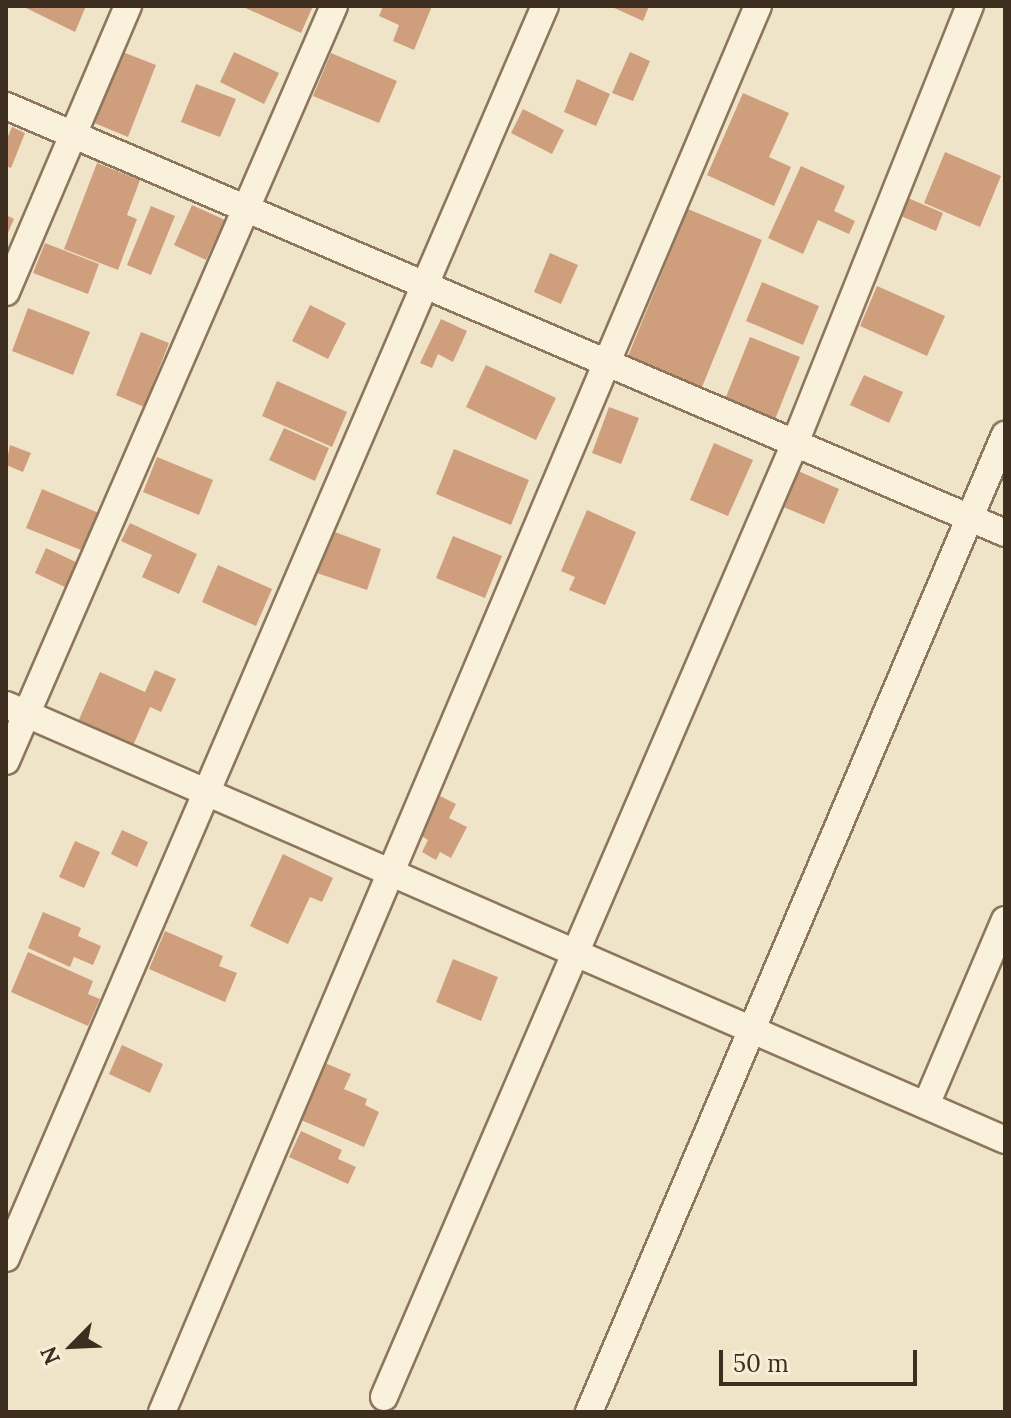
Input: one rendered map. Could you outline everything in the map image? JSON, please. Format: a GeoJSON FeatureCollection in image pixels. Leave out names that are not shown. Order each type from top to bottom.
{"type":"FeatureCollection","features":[{"type":"Feature","properties":{"kind":"street"},"geometry":{"type":"LineString","coordinates":[[6,292],[128,6]]}},
{"type":"Feature","properties":{"kind":"street"},"geometry":{"type":"LineString","coordinates":[[6,761],[16,709],[246,208],[334,6]]}},
{"type":"Feature","properties":{"kind":"street"},"geometry":{"type":"LineString","coordinates":[[6,1258],[545,6]]}},
{"type":"Feature","properties":{"kind":"street"},"geometry":{"type":"LineString","coordinates":[[162,1412],[758,6]]}},
{"type":"Feature","properties":{"kind":"street"},"geometry":{"type":"LineString","coordinates":[[384,1397],[795,443],[970,6]]}},
{"type":"Feature","properties":{"kind":"street"},"geometry":{"type":"LineString","coordinates":[[6,106],[1005,533]]}},
{"type":"Feature","properties":{"kind":"street"},"geometry":{"type":"LineString","coordinates":[[589,1412],[1005,435]]}},
{"type":"Feature","properties":{"kind":"street"},"geometry":{"type":"LineString","coordinates":[[16,709],[1005,1140]]}},
{"type":"Feature","properties":{"kind":"street"},"geometry":{"type":"LineString","coordinates":[[926,1105],[1005,920]]}},
{"type":"Feature","properties":{"kind":"building"},"geometry":{"type":"Polygon","coordinates":[[[22,6],[86,6],[75,32],[22,6]]]}},
{"type":"Feature","properties":{"kind":"building"},"geometry":{"type":"Polygon","coordinates":[[[241,6],[313,6],[301,33],[241,6]]]}},
{"type":"Feature","properties":{"kind":"building"},"geometry":{"type":"Polygon","coordinates":[[[383,6],[432,6],[414,50],[393,41],[399,25],[379,16],[383,6]]]}},
{"type":"Feature","properties":{"kind":"building"},"geometry":{"type":"Polygon","coordinates":[[[610,6],[649,6],[643,21],[610,6]]]}},
{"type":"Feature","properties":{"kind":"building"},"geometry":{"type":"Polygon","coordinates":[[[120,51],[156,65],[128,137],[92,122],[120,51]]]}},
{"type":"Feature","properties":{"kind":"building"},"geometry":{"type":"Polygon","coordinates":[[[234,52],[279,73],[264,104],[220,82],[234,52]]]}},
{"type":"Feature","properties":{"kind":"building"},"geometry":{"type":"Polygon","coordinates":[[[630,52],[650,61],[633,101],[612,93],[630,52]]]}},
{"type":"Feature","properties":{"kind":"building"},"geometry":{"type":"Polygon","coordinates":[[[331,53],[397,81],[379,123],[313,96],[331,53]]]}},
{"type":"Feature","properties":{"kind":"building"},"geometry":{"type":"Polygon","coordinates":[[[577,79],[610,94],[596,126],[564,112],[577,79]]]}},
{"type":"Feature","properties":{"kind":"building"},"geometry":{"type":"Polygon","coordinates":[[[196,84],[236,99],[220,137],[181,122],[196,84]]]}},
{"type":"Feature","properties":{"kind":"building"},"geometry":{"type":"Polygon","coordinates":[[[743,93],[789,113],[769,157],[791,167],[774,206],[707,175],[743,93]]]}},
{"type":"Feature","properties":{"kind":"building"},"geometry":{"type":"Polygon","coordinates":[[[523,109],[564,130],[552,154],[511,133],[523,109]]]}},
{"type":"Feature","properties":{"kind":"building"},"geometry":{"type":"Polygon","coordinates":[[[12,127],[25,133],[11,168],[6,166],[6,141],[12,127]]]}},
{"type":"Feature","properties":{"kind":"building"},"geometry":{"type":"Polygon","coordinates":[[[945,152],[1001,176],[980,227],[924,203],[945,152]]]}},
{"type":"Feature","properties":{"kind":"building"},"geometry":{"type":"Polygon","coordinates":[[[97,163],[140,180],[127,215],[137,219],[118,270],[64,249],[97,163]]]}},
{"type":"Feature","properties":{"kind":"building"},"geometry":{"type":"Polygon","coordinates":[[[801,166],[845,186],[834,211],[855,221],[849,234],[818,220],[803,254],[768,238],[801,166]]]}},
{"type":"Feature","properties":{"kind":"building"},"geometry":{"type":"Polygon","coordinates":[[[908,198],[943,213],[936,231],[901,216],[908,198]]]}},
{"type":"Feature","properties":{"kind":"building"},"geometry":{"type":"Polygon","coordinates":[[[192,205],[225,220],[206,260],[174,245],[192,205]]]}},
{"type":"Feature","properties":{"kind":"building"},"geometry":{"type":"Polygon","coordinates":[[[151,206],[175,216],[151,275],[127,265],[151,206]]]}},
{"type":"Feature","properties":{"kind":"building"},"geometry":{"type":"Polygon","coordinates":[[[688,209],[762,240],[700,392],[626,361],[688,209]]]}},
{"type":"Feature","properties":{"kind":"building"},"geometry":{"type":"Polygon","coordinates":[[[6,215],[14,219],[6,237],[6,215]]]}},
{"type":"Feature","properties":{"kind":"building"},"geometry":{"type":"Polygon","coordinates":[[[45,243],[99,264],[88,294],[33,273],[45,243]]]}},
{"type":"Feature","properties":{"kind":"building"},"geometry":{"type":"Polygon","coordinates":[[[550,253],[578,265],[561,304],[534,292],[550,253]]]}},
{"type":"Feature","properties":{"kind":"building"},"geometry":{"type":"Polygon","coordinates":[[[762,282],[819,306],[803,345],[746,321],[762,282]]]}},
{"type":"Feature","properties":{"kind":"building"},"geometry":{"type":"Polygon","coordinates":[[[877,286],[945,316],[927,356],[860,326],[877,286]]]}},
{"type":"Feature","properties":{"kind":"building"},"geometry":{"type":"Polygon","coordinates":[[[310,305],[346,323],[328,359],[292,341],[310,305]]]}},
{"type":"Feature","properties":{"kind":"building"},"geometry":{"type":"Polygon","coordinates":[[[28,308],[90,332],[73,375],[12,351],[28,308]]]}},
{"type":"Feature","properties":{"kind":"building"},"geometry":{"type":"Polygon","coordinates":[[[441,319],[467,331],[453,362],[438,354],[432,368],[420,363],[441,319]]]}},
{"type":"Feature","properties":{"kind":"building"},"geometry":{"type":"Polygon","coordinates":[[[141,332],[169,343],[144,407],[116,395],[141,332]]]}},
{"type":"Feature","properties":{"kind":"building"},"geometry":{"type":"Polygon","coordinates":[[[750,337],[800,357],[774,422],[724,402],[750,337]]]}},
{"type":"Feature","properties":{"kind":"building"},"geometry":{"type":"Polygon","coordinates":[[[486,365],[556,398],[536,440],[466,407],[486,365]]]}},
{"type":"Feature","properties":{"kind":"building"},"geometry":{"type":"Polygon","coordinates":[[[864,375],[903,392],[889,423],[850,405],[864,375]]]}},
{"type":"Feature","properties":{"kind":"building"},"geometry":{"type":"Polygon","coordinates":[[[277,381],[347,412],[332,447],[262,416],[277,381]]]}},
{"type":"Feature","properties":{"kind":"building"},"geometry":{"type":"Polygon","coordinates":[[[609,407],[639,418],[621,464],[592,453],[609,407]]]}},
{"type":"Feature","properties":{"kind":"building"},"geometry":{"type":"Polygon","coordinates":[[[284,428],[329,448],[315,481],[269,460],[284,428]]]}},
{"type":"Feature","properties":{"kind":"building"},"geometry":{"type":"Polygon","coordinates":[[[714,443],[753,460],[728,516],[690,500],[714,443]]]}},
{"type":"Feature","properties":{"kind":"building"},"geometry":{"type":"Polygon","coordinates":[[[10,445],[31,453],[23,472],[6,465],[10,445]]]}},
{"type":"Feature","properties":{"kind":"building"},"geometry":{"type":"Polygon","coordinates":[[[454,449],[529,480],[511,525],[436,494],[454,449]]]}},
{"type":"Feature","properties":{"kind":"building"},"geometry":{"type":"Polygon","coordinates":[[[157,457],[213,480],[199,515],[143,492],[157,457]]]}},
{"type":"Feature","properties":{"kind":"building"},"geometry":{"type":"Polygon","coordinates":[[[796,470],[839,489],[824,524],[781,506],[796,470]]]}},
{"type":"Feature","properties":{"kind":"building"},"geometry":{"type":"Polygon","coordinates":[[[42,489],[101,514],[86,552],[26,528],[42,489]]]}},
{"type":"Feature","properties":{"kind":"building"},"geometry":{"type":"Polygon","coordinates":[[[587,510],[636,532],[605,605],[569,590],[575,577],[561,571],[587,510]]]}},
{"type":"Feature","properties":{"kind":"building"},"geometry":{"type":"Polygon","coordinates":[[[130,523],[197,554],[179,594],[142,577],[152,555],[121,541],[130,523]]]}},
{"type":"Feature","properties":{"kind":"building"},"geometry":{"type":"Polygon","coordinates":[[[332,531],[381,549],[367,590],[317,573],[332,531]]]}},
{"type":"Feature","properties":{"kind":"building"},"geometry":{"type":"Polygon","coordinates":[[[453,536],[502,556],[485,598],[436,578],[453,536]]]}},
{"type":"Feature","properties":{"kind":"building"},"geometry":{"type":"Polygon","coordinates":[[[46,548],[78,563],[67,588],[35,573],[46,548]]]}},
{"type":"Feature","properties":{"kind":"building"},"geometry":{"type":"Polygon","coordinates":[[[218,565],[272,589],[256,626],[202,602],[218,565]]]}},
{"type":"Feature","properties":{"kind":"building"},"geometry":{"type":"Polygon","coordinates":[[[155,670],[176,679],[161,712],[150,707],[132,748],[77,724],[100,672],[145,692],[155,670]]]}},
{"type":"Feature","properties":{"kind":"building"},"geometry":{"type":"Polygon","coordinates":[[[436,794],[456,804],[449,818],[467,827],[451,858],[440,852],[436,860],[422,852],[428,840],[415,832],[436,794]]]}},
{"type":"Feature","properties":{"kind":"building"},"geometry":{"type":"Polygon","coordinates":[[[122,830],[148,842],[137,867],[111,854],[122,830]]]}},
{"type":"Feature","properties":{"kind":"building"},"geometry":{"type":"Polygon","coordinates":[[[75,841],[100,852],[84,888],[59,877],[75,841]]]}},
{"type":"Feature","properties":{"kind":"building"},"geometry":{"type":"Polygon","coordinates":[[[283,854],[333,878],[322,902],[310,897],[288,944],[250,926],[283,854]]]}},
{"type":"Feature","properties":{"kind":"building"},"geometry":{"type":"Polygon","coordinates":[[[43,912],[81,928],[78,936],[101,946],[93,965],[74,957],[70,967],[28,948],[43,912]]]}},
{"type":"Feature","properties":{"kind":"building"},"geometry":{"type":"Polygon","coordinates":[[[165,931],[223,956],[219,966],[237,973],[225,1002],[149,969],[165,931]]]}},
{"type":"Feature","properties":{"kind":"building"},"geometry":{"type":"Polygon","coordinates":[[[28,952],[93,981],[88,994],[100,999],[88,1026],[11,992],[28,952]]]}},
{"type":"Feature","properties":{"kind":"building"},"geometry":{"type":"Polygon","coordinates":[[[453,959],[498,977],[481,1021],[436,1002],[453,959]]]}},
{"type":"Feature","properties":{"kind":"building"},"geometry":{"type":"Polygon","coordinates":[[[122,1045],[163,1064],[150,1093],[109,1074],[122,1045]]]}},
{"type":"Feature","properties":{"kind":"building"},"geometry":{"type":"Polygon","coordinates":[[[318,1060],[351,1074],[344,1089],[367,1099],[365,1105],[379,1112],[364,1147],[294,1117],[318,1060]]]}},
{"type":"Feature","properties":{"kind":"building"},"geometry":{"type":"Polygon","coordinates":[[[301,1131],[342,1150],[338,1159],[356,1167],[348,1184],[289,1157],[301,1131]]]}}]}
